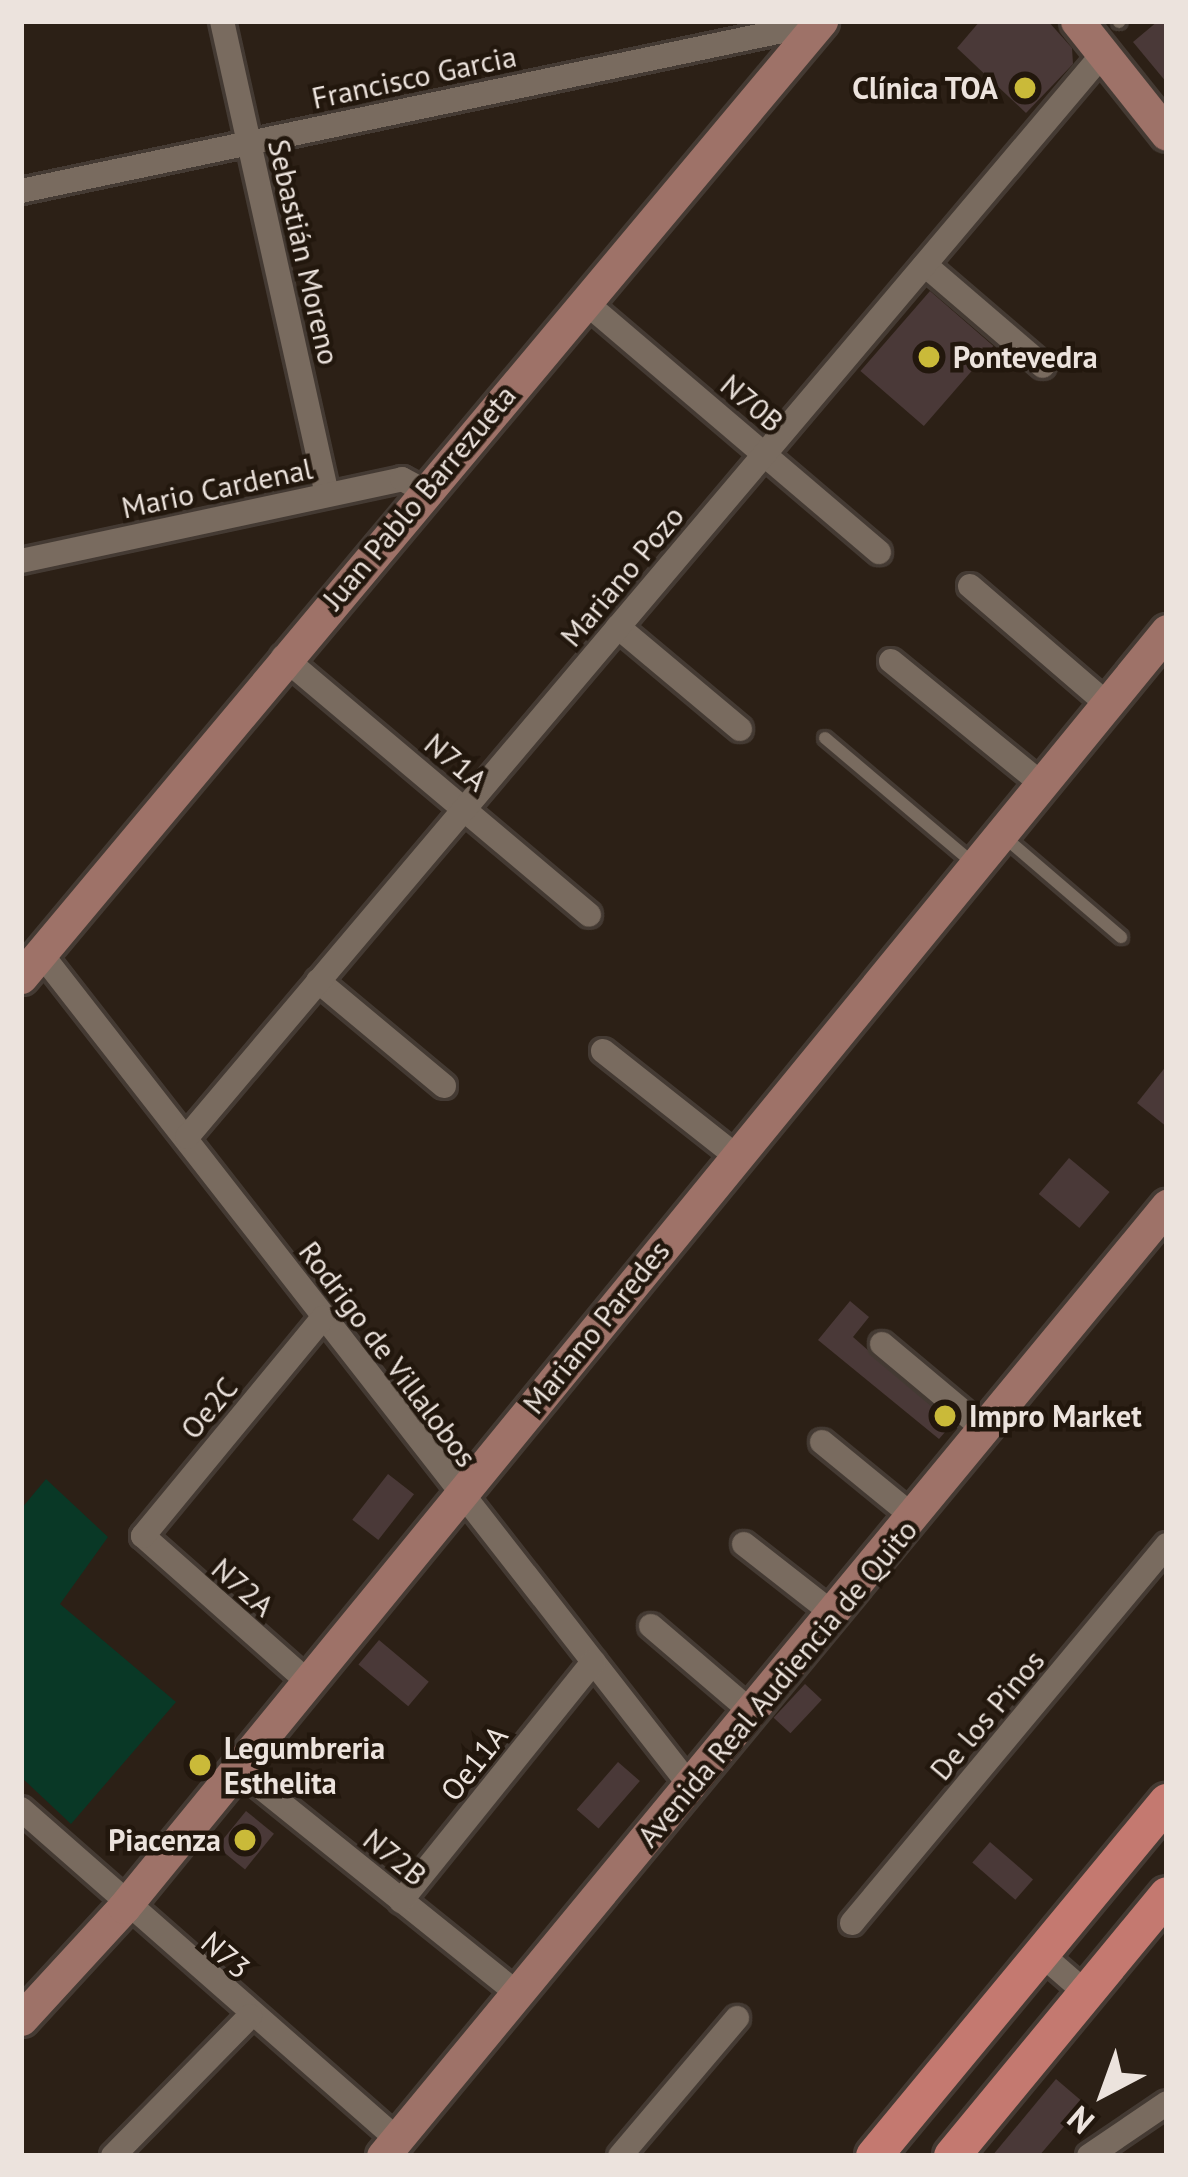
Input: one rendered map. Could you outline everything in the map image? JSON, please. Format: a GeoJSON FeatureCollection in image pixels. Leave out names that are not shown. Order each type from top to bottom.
{"type":"FeatureCollection","features":[{"type":"Feature","properties":{"kind":"main road"},"geometry":{"type":"LineString","coordinates":[[1077,21],[1167,134]]}},
{"type":"Feature","properties":{"kind":"main road","name":"Juan Pablo Barrezueta"},"geometry":{"type":"LineString","coordinates":[[31,966],[423,490],[820,22]]}},
{"type":"Feature","properties":{"kind":"main road","name":"Mariano Paredes"},"geometry":{"type":"LineString","coordinates":[[21,2019],[124,1906],[238,1768],[1001,834],[1038,780],[1164,640]]}},
{"type":"Feature","properties":{"kind":"main road","name":"Avenida Real Audiencia de Quito"},"geometry":{"type":"LineString","coordinates":[[391,2148],[516,1992],[835,1616],[1167,1206]]}},
{"type":"Feature","properties":{"kind":"main road"},"geometry":{"type":"LineString","coordinates":[[874,2156],[1167,1802]]}},
{"type":"Feature","properties":{"kind":"main road"},"geometry":{"type":"LineString","coordinates":[[952,2156],[1167,1895]]}},
{"type":"Feature","properties":{"kind":"street","name":"Sebastián Moreno"},"geometry":{"type":"LineString","coordinates":[[222,21],[327,495]]}},
{"type":"Feature","properties":{"kind":"street","name":"Francisco Garcia"},"geometry":{"type":"LineString","coordinates":[[21,191],[820,22]]}},
{"type":"Feature","properties":{"kind":"street","name":"Mariano Pozo"},"geometry":{"type":"LineString","coordinates":[[188,1137],[1103,54]]}},
{"type":"Feature","properties":{"kind":"street"},"geometry":{"type":"LineString","coordinates":[[925,265],[1043,366]]}},
{"type":"Feature","properties":{"kind":"street","name":"N70B"},"geometry":{"type":"LineString","coordinates":[[585,302],[879,552]]}},
{"type":"Feature","properties":{"kind":"street","name":"Mario Cardenal"},"geometry":{"type":"LineString","coordinates":[[21,561],[401,479],[423,490]]}},
{"type":"Feature","properties":{"kind":"street"},"geometry":{"type":"LineString","coordinates":[[970,586],[1107,704]]}},
{"type":"Feature","properties":{"kind":"street"},"geometry":{"type":"LineString","coordinates":[[618,627],[740,729]]}},
{"type":"Feature","properties":{"kind":"street","name":"N71A"},"geometry":{"type":"LineString","coordinates":[[284,657],[589,915]]}},
{"type":"Feature","properties":{"kind":"street"},"geometry":{"type":"LineString","coordinates":[[890,661],[1038,780]]}},
{"type":"Feature","properties":{"kind":"street","name":"Rodrigo de Villalobos"},"geometry":{"type":"LineString","coordinates":[[31,966],[188,1137],[458,1496],[691,1787]]}},
{"type":"Feature","properties":{"kind":"street"},"geometry":{"type":"LineString","coordinates":[[319,981],[443,1086]]}},
{"type":"Feature","properties":{"kind":"street"},"geometry":{"type":"LineString","coordinates":[[603,1052],[736,1156]]}},
{"type":"Feature","properties":{"kind":"street","name":"Oe2C"},"geometry":{"type":"LineString","coordinates":[[142,1536],[322,1318]]}},
{"type":"Feature","properties":{"kind":"street"},"geometry":{"type":"LineString","coordinates":[[881,1344],[986,1431]]}},
{"type":"Feature","properties":{"kind":"street"},"geometry":{"type":"LineString","coordinates":[[822,1442],[915,1518]]}},
{"type":"Feature","properties":{"kind":"street","name":"N72A"},"geometry":{"type":"LineString","coordinates":[[142,1536],[307,1681]]}},
{"type":"Feature","properties":{"kind":"street"},"geometry":{"type":"LineString","coordinates":[[744,1544],[835,1616]]}},
{"type":"Feature","properties":{"kind":"street","name":"De los Pinos"},"geometry":{"type":"LineString","coordinates":[[852,1923],[1167,1545]]}},
{"type":"Feature","properties":{"kind":"street"},"geometry":{"type":"LineString","coordinates":[[651,1626],[753,1713]]}},
{"type":"Feature","properties":{"kind":"street","name":"Oe11A"},"geometry":{"type":"LineString","coordinates":[[401,1901],[593,1662]]}},
{"type":"Feature","properties":{"kind":"street","name":"N72B"},"geometry":{"type":"LineString","coordinates":[[238,1768],[516,1992]]}},
{"type":"Feature","properties":{"kind":"street","name":"N73"},"geometry":{"type":"LineString","coordinates":[[21,1809],[391,2148]]}},
{"type":"Feature","properties":{"kind":"street"},"geometry":{"type":"LineString","coordinates":[[1040,1953],[1086,1993]]}},
{"type":"Feature","properties":{"kind":"street"},"geometry":{"type":"LineString","coordinates":[[113,2156],[250,2016]]}},
{"type":"Feature","properties":{"kind":"street"},"geometry":{"type":"LineString","coordinates":[[620,2156],[737,2018]]}},
{"type":"Feature","properties":{"kind":"street"},"geometry":{"type":"LineString","coordinates":[[1089,2156],[1121,2147],[1167,2103]]}},
{"type":"Feature","properties":{"kind":"lane"},"geometry":{"type":"LineString","coordinates":[[825,738],[975,865]]}},
{"type":"Feature","properties":{"kind":"lane"},"geometry":{"type":"LineString","coordinates":[[1001,834],[1120,937]]}},
{"type":"Feature","properties":{"kind":"green space"},"geometry":{"type":"Polygon","coordinates":[[[46,1479],[108,1537],[60,1604],[176,1702],[71,1824],[21,1777],[21,1509],[46,1479]]]}},
{"type":"Feature","properties":{"kind":"building","name":"Clínica TOA"},"geometry":{"type":"Polygon","coordinates":[[[980,21],[1048,21],[1072,48],[1073,64],[1026,113],[957,48],[980,21]]]}},
{"type":"Feature","properties":{"kind":"building"},"geometry":{"type":"Polygon","coordinates":[[[1158,21],[1167,21],[1167,83],[1133,42],[1158,21]]]}},
{"type":"Feature","properties":{"kind":"building","name":"Pontevedra"},"geometry":{"type":"Polygon","coordinates":[[[930,291],[993,346],[924,426],[860,371],[930,291]]]}},
{"type":"Feature","properties":{"kind":"building"},"geometry":{"type":"Polygon","coordinates":[[[1167,1065],[1167,1127],[1137,1103],[1167,1065]]]}},
{"type":"Feature","properties":{"kind":"building"},"geometry":{"type":"Polygon","coordinates":[[[1069,1158],[1110,1192],[1079,1228],[1039,1194],[1069,1158]]]}},
{"type":"Feature","properties":{"kind":"building"},"geometry":{"type":"Polygon","coordinates":[[[850,1301],[869,1317],[853,1337],[952,1424],[939,1439],[818,1340],[850,1301]]]}},
{"type":"Feature","properties":{"kind":"building"},"geometry":{"type":"Polygon","coordinates":[[[388,1474],[414,1494],[378,1540],[352,1520],[388,1474]]]}},
{"type":"Feature","properties":{"kind":"building"},"geometry":{"type":"Polygon","coordinates":[[[379,1640],[429,1682],[408,1706],[358,1665],[379,1640]]]}},
{"type":"Feature","properties":{"kind":"building"},"geometry":{"type":"Polygon","coordinates":[[[805,1684],[822,1700],[790,1733],[774,1718],[805,1684]]]}},
{"type":"Feature","properties":{"kind":"building"},"geometry":{"type":"Polygon","coordinates":[[[618,1762],[640,1781],[599,1829],[577,1810],[618,1762]]]}},
{"type":"Feature","properties":{"kind":"building","name":"Piacenza"},"geometry":{"type":"Polygon","coordinates":[[[246,1811],[274,1834],[245,1869],[217,1847],[246,1811]]]}},
{"type":"Feature","properties":{"kind":"building"},"geometry":{"type":"Polygon","coordinates":[[[990,1842],[1033,1879],[1015,1900],[972,1862],[990,1842]]]}},
{"type":"Feature","properties":{"kind":"building"},"geometry":{"type":"Polygon","coordinates":[[[1056,2079],[1084,2103],[1039,2156],[992,2156],[1056,2079]]]}},
{"type":"Feature","properties":{"kind":"place","name":"Clínica TOA"},"geometry":{"type":"Point","coordinates":[1025,88]}},
{"type":"Feature","properties":{"kind":"place","name":"Pontevedra"},"geometry":{"type":"Point","coordinates":[929,357]}},
{"type":"Feature","properties":{"kind":"place","name":"Impro Market"},"geometry":{"type":"Point","coordinates":[945,1416]}},
{"type":"Feature","properties":{"kind":"place","name":"Legumbreria Esthelita"},"geometry":{"type":"Point","coordinates":[200,1765]}},
{"type":"Feature","properties":{"kind":"place","name":"Piacenza"},"geometry":{"type":"Point","coordinates":[245,1840]}}]}
